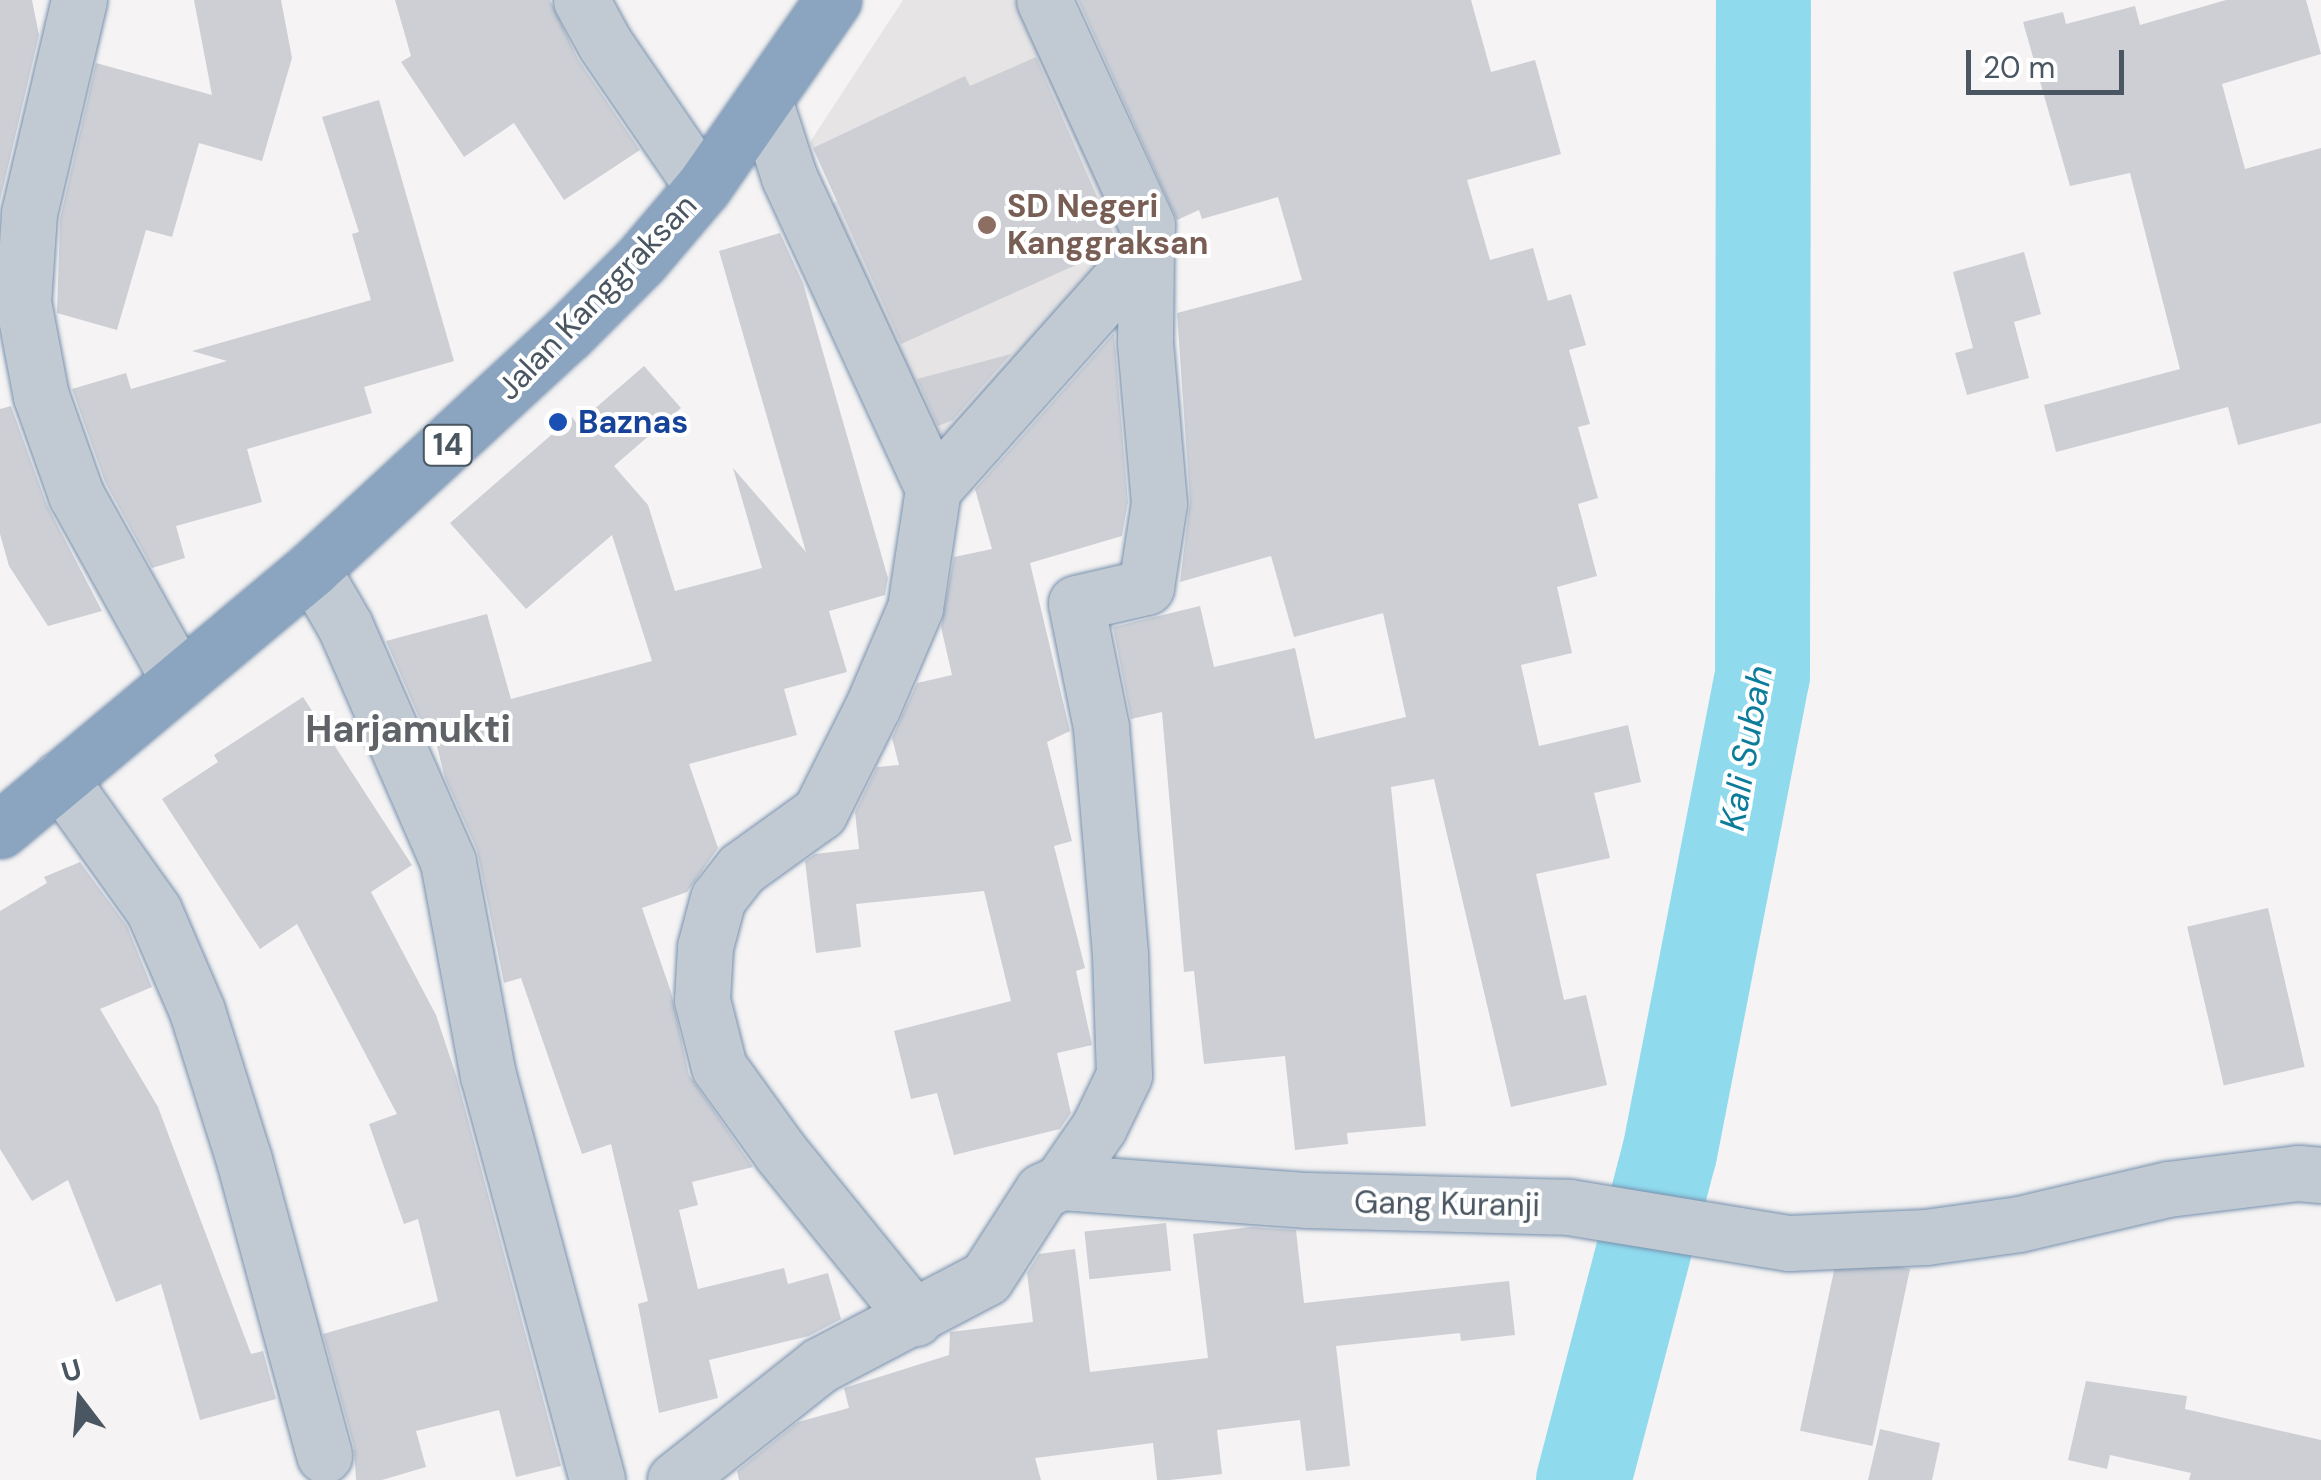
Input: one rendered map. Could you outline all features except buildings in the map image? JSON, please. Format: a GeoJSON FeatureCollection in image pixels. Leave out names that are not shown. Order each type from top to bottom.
{"type":"FeatureCollection","features":[{"type":"Feature","properties":{"kind":"highway","name":"Jalan Kanggraksan"},"geometry":{"type":"LineString","coordinates":[[0,830],[312,568],[566,335],[641,260],[703,187],[833,0]]}},
{"type":"Feature","properties":{"kind":"street"},"geometry":{"type":"LineString","coordinates":[[79,0],[14,214],[22,302],[41,396],[76,496],[179,680]]}},
{"type":"Feature","properties":{"kind":"street"},"geometry":{"type":"LineString","coordinates":[[581,0],[605,44],[703,187]]}},
{"type":"Feature","properties":{"kind":"street"},"geometry":{"type":"LineString","coordinates":[[676,1480],[820,1364],[916,1318],[986,1278],[1042,1191],[1062,1182],[1098,1127],[1124,1075],[1120,954],[1101,727],[1076,603],[1146,587],[1159,504],[1145,343],[1147,226],[1044,0]]}},
{"type":"Feature","properties":{"kind":"street"},"geometry":{"type":"LineString","coordinates":[[764,103],[790,177],[933,489]]}},
{"type":"Feature","properties":{"kind":"street"},"geometry":{"type":"LineString","coordinates":[[916,1318],[781,1153],[719,1067],[702,1000],[706,947],[718,898],[740,869],[820,812],[914,608],[933,489],[1146,250]]}},
{"type":"Feature","properties":{"kind":"street"},"geometry":{"type":"LineString","coordinates":[[312,568],[344,626],[448,862],[488,1076],[597,1480]]}},
{"type":"Feature","properties":{"kind":"street"},"geometry":{"type":"LineString","coordinates":[[60,779],[154,910],[197,1011],[244,1160],[324,1455]]}},
{"type":"Feature","properties":{"kind":"street","name":"Gang Kuranji"},"geometry":{"type":"LineString","coordinates":[[1062,1182],[1307,1200],[1569,1206],[1789,1242],[1926,1237],[2019,1224],[2168,1189],[2298,1173],[2321,1175]]}},
{"type":"Feature","properties":{"kind":"shaded area","name":"SD Negeri Kanggraksan"},"geometry":{"type":"Polygon","coordinates":[[[903,0],[1033,0],[1143,246],[943,473],[921,428],[832,204],[837,201],[810,142],[903,0]]]}},
{"type":"Feature","properties":{"kind":"waterway","name":"Kali Subah"},"geometry":{"type":"LineString","coordinates":[[1583,1480],[1669,1153],[1762,675],[1763,0]]}},
{"type":"Feature","properties":{"kind":"place","name":"SD Negeri Kanggraksan"},"geometry":{"type":"Point","coordinates":[987,225]}},
{"type":"Feature","properties":{"kind":"place","name":"Baznas"},"geometry":{"type":"Point","coordinates":[558,422]}},
{"type":"Feature","properties":{"kind":"district","name":"Harjamukti"},"geometry":{"type":"Point","coordinates":[408,730]}}]}
